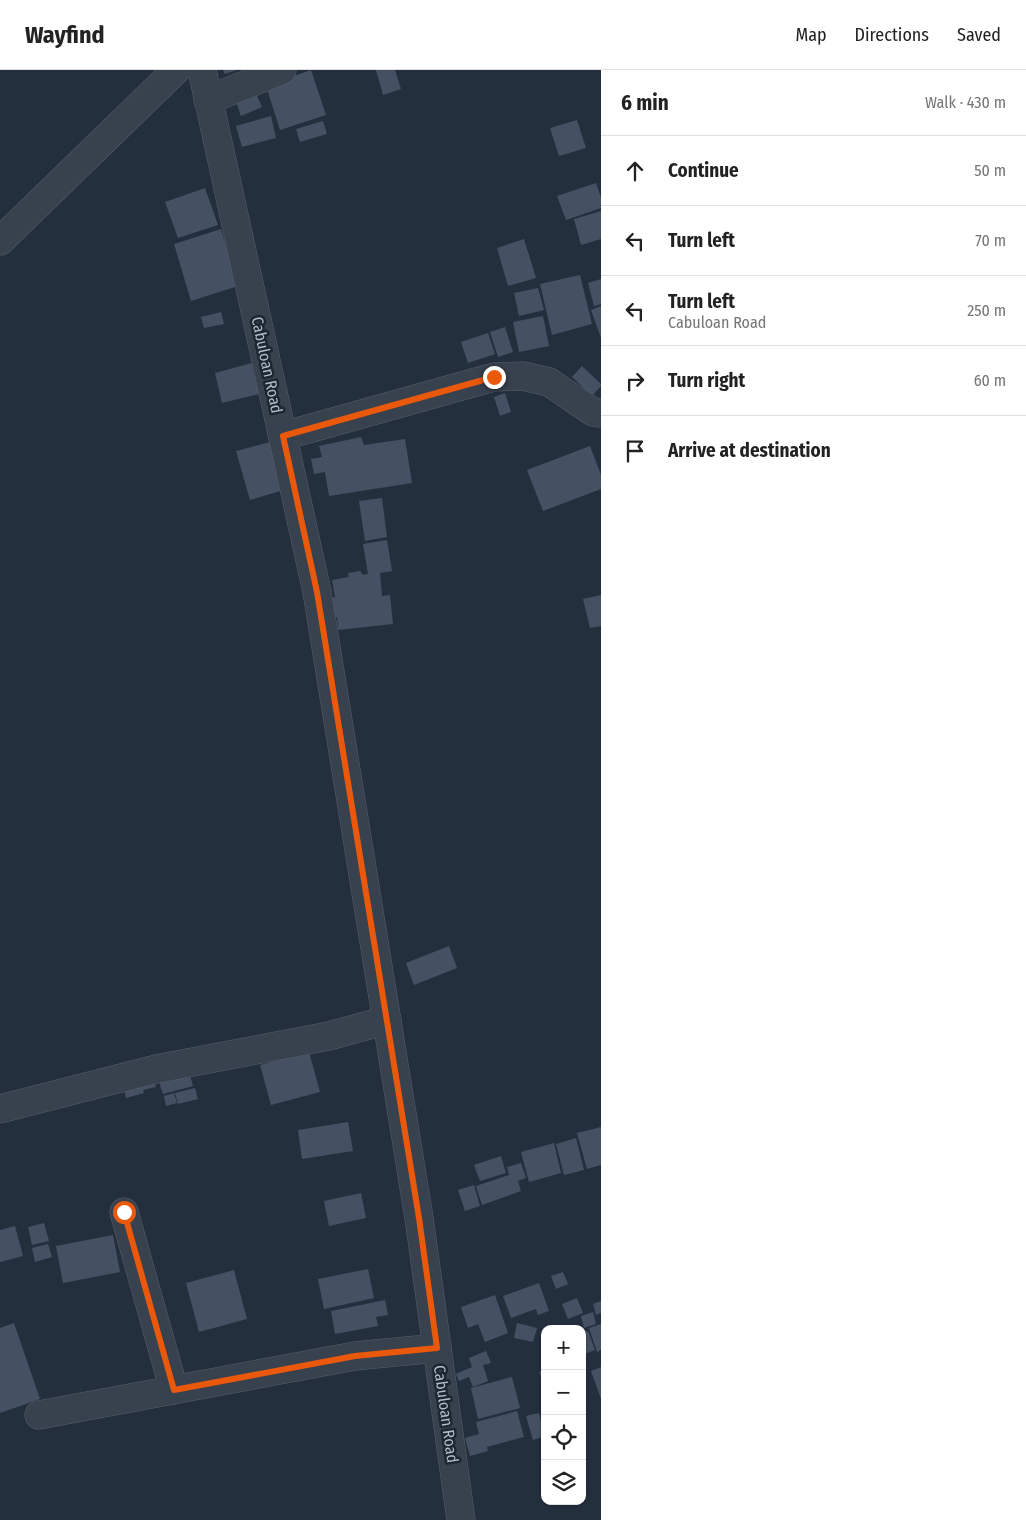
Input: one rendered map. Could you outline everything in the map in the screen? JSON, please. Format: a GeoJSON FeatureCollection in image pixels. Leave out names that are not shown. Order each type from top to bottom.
{"type":"FeatureCollection","features":[{"type":"Feature","properties":{"kind":"street"},"geometry":{"type":"LineString","coordinates":[[0,240],[176,70]]}},
{"type":"Feature","properties":{"kind":"street","name":"Cabuloan Road"},"geometry":{"type":"LineString","coordinates":[[202,70],[317,592],[419,1218],[460,1520]]}},
{"type":"Feature","properties":{"kind":"street"},"geometry":{"type":"LineString","coordinates":[[208,100],[282,70]]}},
{"type":"Feature","properties":{"kind":"street"},"geometry":{"type":"LineString","coordinates":[[283,436],[494,377],[523,376],[549,382],[593,412],[601,413]]}},
{"type":"Feature","properties":{"kind":"street"},"geometry":{"type":"LineString","coordinates":[[0,1109],[156,1069],[329,1036],[387,1020]]}},
{"type":"Feature","properties":{"kind":"street"},"geometry":{"type":"LineString","coordinates":[[124,1212],[174,1390]]}},
{"type":"Feature","properties":{"kind":"street"},"geometry":{"type":"LineString","coordinates":[[40,1415],[355,1356],[437,1348]]}},
{"type":"Feature","properties":{"kind":"building"},"geometry":{"type":"Polygon","coordinates":[[[223,70],[237,70],[225,74],[223,70]]]}},
{"type":"Feature","properties":{"kind":"building"},"geometry":{"type":"Polygon","coordinates":[[[311,70],[326,115],[280,130],[266,86],[311,70]]]}},
{"type":"Feature","properties":{"kind":"building"},"geometry":{"type":"Polygon","coordinates":[[[376,70],[395,70],[401,89],[383,95],[376,70]]]}},
{"type":"Feature","properties":{"kind":"building"},"geometry":{"type":"Polygon","coordinates":[[[255,91],[262,107],[241,116],[235,99],[255,91]]]}},
{"type":"Feature","properties":{"kind":"building"},"geometry":{"type":"Polygon","coordinates":[[[271,116],[276,138],[242,147],[236,126],[271,116]]]}},
{"type":"Feature","properties":{"kind":"building"},"geometry":{"type":"Polygon","coordinates":[[[577,120],[586,148],[559,156],[550,128],[577,120]]]}},
{"type":"Feature","properties":{"kind":"building"},"geometry":{"type":"Polygon","coordinates":[[[323,121],[327,134],[300,142],[296,129],[323,121]]]}},
{"type":"Feature","properties":{"kind":"building"},"geometry":{"type":"Polygon","coordinates":[[[596,183],[601,198],[601,208],[566,220],[557,196],[596,183]]]}},
{"type":"Feature","properties":{"kind":"building"},"geometry":{"type":"Polygon","coordinates":[[[205,188],[218,225],[178,238],[165,202],[205,188]]]}},
{"type":"Feature","properties":{"kind":"building"},"geometry":{"type":"Polygon","coordinates":[[[601,211],[601,239],[581,245],[574,219],[601,211]]]}},
{"type":"Feature","properties":{"kind":"building"},"geometry":{"type":"Polygon","coordinates":[[[221,229],[238,286],[191,301],[174,244],[221,229]]]}},
{"type":"Feature","properties":{"kind":"building"},"geometry":{"type":"Polygon","coordinates":[[[524,239],[536,278],[508,286],[497,248],[524,239]]]}},
{"type":"Feature","properties":{"kind":"building"},"geometry":{"type":"Polygon","coordinates":[[[580,275],[592,324],[552,335],[540,284],[580,275]]]}},
{"type":"Feature","properties":{"kind":"building"},"geometry":{"type":"Polygon","coordinates":[[[601,279],[601,304],[594,306],[588,283],[601,279]]]}},
{"type":"Feature","properties":{"kind":"building"},"geometry":{"type":"Polygon","coordinates":[[[538,288],[544,310],[519,316],[514,293],[538,288]]]}},
{"type":"Feature","properties":{"kind":"building"},"geometry":{"type":"Polygon","coordinates":[[[601,306],[601,338],[591,310],[601,306]]]}},
{"type":"Feature","properties":{"kind":"building"},"geometry":{"type":"Polygon","coordinates":[[[221,312],[224,324],[204,328],[201,317],[221,312]]]}},
{"type":"Feature","properties":{"kind":"building"},"geometry":{"type":"Polygon","coordinates":[[[543,316],[549,346],[519,352],[513,322],[543,316]]]}},
{"type":"Feature","properties":{"kind":"building"},"geometry":{"type":"Polygon","coordinates":[[[505,327],[513,352],[498,357],[490,332],[505,327]]]}},
{"type":"Feature","properties":{"kind":"building"},"geometry":{"type":"Polygon","coordinates":[[[488,333],[495,354],[468,363],[461,342],[488,333]]]}},
{"type":"Feature","properties":{"kind":"building"},"geometry":{"type":"Polygon","coordinates":[[[252,363],[259,394],[222,403],[215,373],[252,363]]]}},
{"type":"Feature","properties":{"kind":"building"},"geometry":{"type":"Polygon","coordinates":[[[582,366],[601,384],[592,396],[572,377],[582,366]]]}},
{"type":"Feature","properties":{"kind":"building"},"geometry":{"type":"Polygon","coordinates":[[[505,393],[511,412],[500,416],[494,397],[505,393]]]}},
{"type":"Feature","properties":{"kind":"building"},"geometry":{"type":"Polygon","coordinates":[[[361,437],[364,445],[405,439],[412,483],[329,496],[325,472],[314,474],[311,459],[322,457],[319,446],[361,437]]]}},
{"type":"Feature","properties":{"kind":"building"},"geometry":{"type":"Polygon","coordinates":[[[270,442],[284,490],[250,500],[236,451],[270,442]]]}},
{"type":"Feature","properties":{"kind":"building"},"geometry":{"type":"Polygon","coordinates":[[[590,446],[601,475],[601,489],[543,511],[527,470],[590,446]]]}},
{"type":"Feature","properties":{"kind":"building"},"geometry":{"type":"Polygon","coordinates":[[[382,498],[387,537],[365,541],[359,501],[382,498]]]}},
{"type":"Feature","properties":{"kind":"building"},"geometry":{"type":"Polygon","coordinates":[[[387,540],[392,571],[380,573],[382,596],[390,595],[393,624],[338,630],[337,617],[329,618],[326,599],[335,597],[332,580],[349,577],[348,573],[360,571],[363,575],[368,574],[363,544],[387,540]]]}},
{"type":"Feature","properties":{"kind":"building"},"geometry":{"type":"Polygon","coordinates":[[[601,595],[601,626],[590,628],[583,599],[601,595]]]}},
{"type":"Feature","properties":{"kind":"building"},"geometry":{"type":"Polygon","coordinates":[[[449,946],[457,968],[414,985],[406,963],[449,946]]]}},
{"type":"Feature","properties":{"kind":"building"},"geometry":{"type":"Polygon","coordinates":[[[309,1052],[320,1092],[271,1105],[260,1065],[309,1052]]]}},
{"type":"Feature","properties":{"kind":"building"},"geometry":{"type":"Polygon","coordinates":[[[188,1068],[193,1086],[163,1094],[157,1076],[188,1068]]]}},
{"type":"Feature","properties":{"kind":"building"},"geometry":{"type":"Polygon","coordinates":[[[152,1072],[156,1087],[143,1090],[144,1093],[126,1098],[122,1080],[152,1072]]]}},
{"type":"Feature","properties":{"kind":"building"},"geometry":{"type":"Polygon","coordinates":[[[195,1088],[198,1099],[178,1104],[175,1093],[195,1088]]]}},
{"type":"Feature","properties":{"kind":"building"},"geometry":{"type":"Polygon","coordinates":[[[174,1093],[177,1103],[166,1106],[164,1096],[174,1093]]]}},
{"type":"Feature","properties":{"kind":"building"},"geometry":{"type":"Polygon","coordinates":[[[348,1122],[353,1151],[302,1159],[298,1130],[348,1122]]]}},
{"type":"Feature","properties":{"kind":"building"},"geometry":{"type":"Polygon","coordinates":[[[601,1127],[601,1165],[587,1169],[577,1133],[601,1127]]]}},
{"type":"Feature","properties":{"kind":"building"},"geometry":{"type":"Polygon","coordinates":[[[576,1138],[584,1170],[564,1175],[556,1144],[576,1138]]]}},
{"type":"Feature","properties":{"kind":"building"},"geometry":{"type":"Polygon","coordinates":[[[554,1143],[561,1173],[529,1182],[521,1152],[554,1143]]]}},
{"type":"Feature","properties":{"kind":"building"},"geometry":{"type":"Polygon","coordinates":[[[501,1156],[506,1173],[480,1181],[474,1165],[501,1156]]]}},
{"type":"Feature","properties":{"kind":"building"},"geometry":{"type":"Polygon","coordinates":[[[521,1163],[526,1178],[518,1181],[521,1191],[482,1205],[476,1186],[509,1175],[507,1167],[521,1163]]]}},
{"type":"Feature","properties":{"kind":"building"},"geometry":{"type":"Polygon","coordinates":[[[474,1185],[480,1206],[465,1211],[458,1190],[474,1185]]]}},
{"type":"Feature","properties":{"kind":"building"},"geometry":{"type":"Polygon","coordinates":[[[361,1193],[366,1218],[329,1226],[324,1201],[361,1193]]]}},
{"type":"Feature","properties":{"kind":"building"},"geometry":{"type":"Polygon","coordinates":[[[44,1223],[49,1241],[32,1245],[28,1227],[44,1223]]]}},
{"type":"Feature","properties":{"kind":"building"},"geometry":{"type":"Polygon","coordinates":[[[15,1226],[23,1256],[0,1262],[0,1230],[15,1226]]]}},
{"type":"Feature","properties":{"kind":"building"},"geometry":{"type":"Polygon","coordinates":[[[113,1235],[120,1272],[63,1283],[56,1246],[113,1235]]]}},
{"type":"Feature","properties":{"kind":"building"},"geometry":{"type":"Polygon","coordinates":[[[48,1244],[52,1257],[35,1262],[32,1248],[48,1244]]]}},
{"type":"Feature","properties":{"kind":"building"},"geometry":{"type":"Polygon","coordinates":[[[368,1269],[374,1298],[324,1309],[318,1279],[368,1269]]]}},
{"type":"Feature","properties":{"kind":"building"},"geometry":{"type":"Polygon","coordinates":[[[234,1270],[247,1319],[199,1332],[186,1283],[234,1270]]]}},
{"type":"Feature","properties":{"kind":"building"},"geometry":{"type":"Polygon","coordinates":[[[563,1272],[568,1284],[556,1289],[551,1276],[563,1272]]]}},
{"type":"Feature","properties":{"kind":"building"},"geometry":{"type":"Polygon","coordinates":[[[539,1283],[549,1311],[538,1315],[536,1309],[511,1318],[503,1296],[539,1283]]]}},
{"type":"Feature","properties":{"kind":"building"},"geometry":{"type":"Polygon","coordinates":[[[495,1295],[508,1333],[485,1342],[478,1324],[468,1328],[461,1307],[495,1295]]]}},
{"type":"Feature","properties":{"kind":"building"},"geometry":{"type":"Polygon","coordinates":[[[577,1298],[583,1313],[568,1319],[562,1304],[577,1298]]]}},
{"type":"Feature","properties":{"kind":"building"},"geometry":{"type":"Polygon","coordinates":[[[385,1300],[388,1315],[376,1317],[378,1326],[335,1334],[331,1311],[385,1300]]]}},
{"type":"Feature","properties":{"kind":"building"},"geometry":{"type":"Polygon","coordinates":[[[601,1301],[601,1313],[596,1315],[593,1304],[601,1301]]]}},
{"type":"Feature","properties":{"kind":"building"},"geometry":{"type":"Polygon","coordinates":[[[593,1312],[596,1324],[586,1327],[586,1325],[583,1325],[581,1316],[593,1312]]]}},
{"type":"Feature","properties":{"kind":"building"},"geometry":{"type":"Polygon","coordinates":[[[14,1323],[40,1399],[0,1413],[0,1328],[14,1323]]]}},
{"type":"Feature","properties":{"kind":"building"},"geometry":{"type":"Polygon","coordinates":[[[517,1323],[537,1328],[533,1342],[514,1338],[517,1323]]]}},
{"type":"Feature","properties":{"kind":"building"},"geometry":{"type":"Polygon","coordinates":[[[601,1324],[601,1350],[597,1352],[589,1328],[601,1324]]]}},
{"type":"Feature","properties":{"kind":"building"},"geometry":{"type":"Polygon","coordinates":[[[588,1331],[595,1350],[586,1353],[586,1332],[588,1331]]]}},
{"type":"Feature","properties":{"kind":"building"},"geometry":{"type":"Polygon","coordinates":[[[486,1351],[491,1363],[483,1365],[488,1381],[473,1387],[469,1377],[459,1381],[456,1374],[472,1367],[469,1358],[486,1351]]]}},
{"type":"Feature","properties":{"kind":"building"},"geometry":{"type":"Polygon","coordinates":[[[601,1367],[601,1399],[591,1371],[601,1367]]]}},
{"type":"Feature","properties":{"kind":"building"},"geometry":{"type":"Polygon","coordinates":[[[512,1377],[520,1408],[478,1419],[471,1388],[512,1377]]]}},
{"type":"Feature","properties":{"kind":"building"},"geometry":{"type":"Polygon","coordinates":[[[517,1411],[524,1437],[487,1447],[488,1451],[470,1456],[465,1438],[479,1434],[476,1422],[517,1411]]]}},
{"type":"Feature","properties":{"kind":"building"},"geometry":{"type":"Polygon","coordinates":[[[539,1413],[541,1437],[533,1440],[526,1416],[539,1413]]]}},
{"type":"Feature","properties":{"kind":"route"},"geometry":{"type":"LineString","coordinates":[[124,1212],[174,1390],[355,1356],[437,1348],[419,1218],[317,592],[283,436],[494,377]]}}]}
